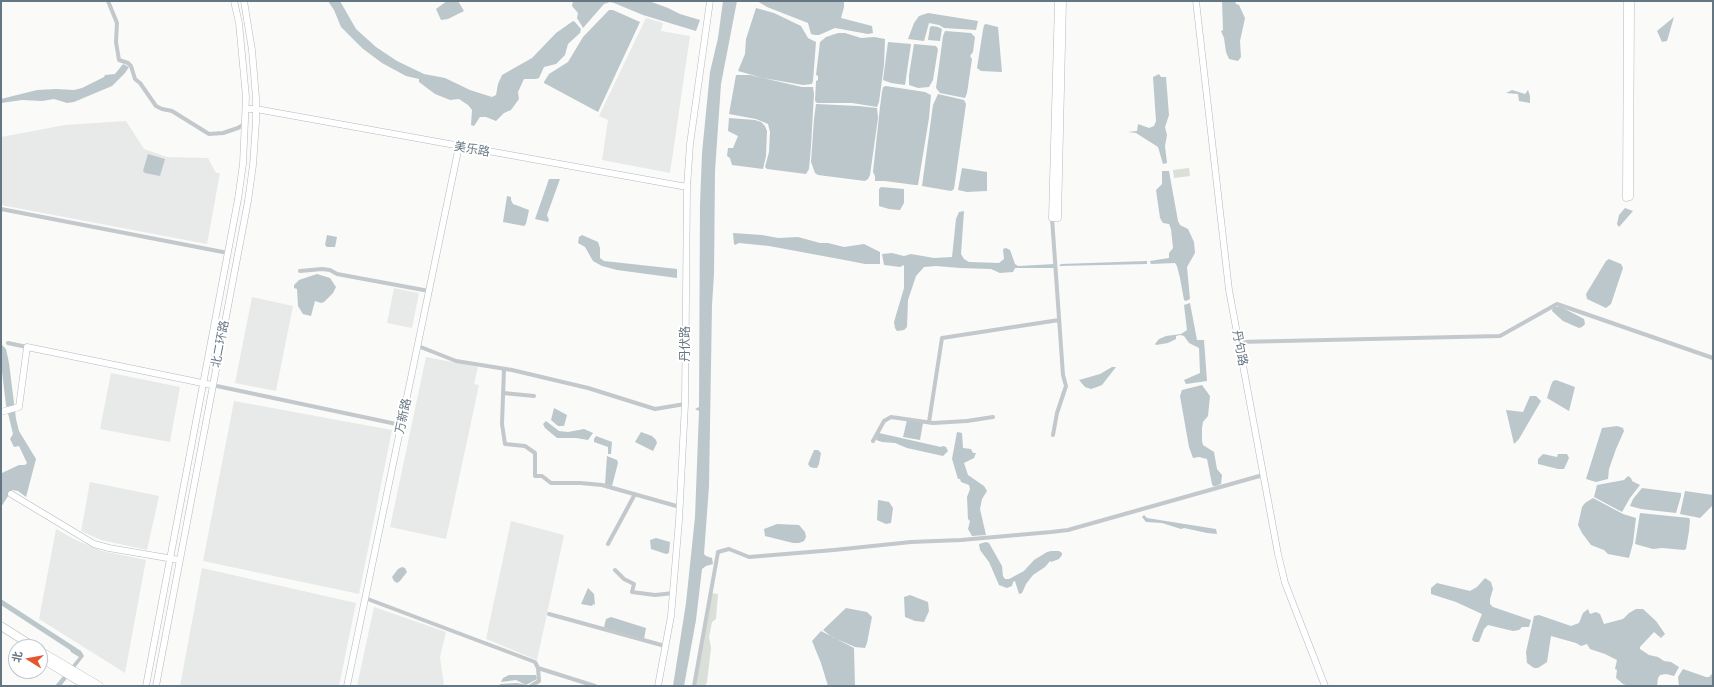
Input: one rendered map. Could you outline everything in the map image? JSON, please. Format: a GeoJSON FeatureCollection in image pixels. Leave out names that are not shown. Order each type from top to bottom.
{"type":"FeatureCollection","features":[{"type":"Feature","properties":{"kind":"highway"},"geometry":{"type":"LineString","coordinates":[[1,626],[21,639]]}},
{"type":"Feature","properties":{"kind":"highway"},"geometry":{"type":"LineString","coordinates":[[1,632],[12,639]]}},
{"type":"Feature","properties":{"kind":"highway"},"geometry":{"type":"LineString","coordinates":[[48,656],[99,686]]}},
{"type":"Feature","properties":{"kind":"highway"},"geometry":{"type":"LineString","coordinates":[[48,662],[87,686]]}},
{"type":"Feature","properties":{"kind":"main road","name":"北二环路"},"geometry":{"type":"LineString","coordinates":[[146,686],[228,253],[243,164],[246,109],[242,49],[234,1]]}},
{"type":"Feature","properties":{"kind":"main road","name":"北二环路"},"geometry":{"type":"LineString","coordinates":[[156,686],[253,165],[256,109],[252,50],[244,1]]}},
{"type":"Feature","properties":{"kind":"main road","name":"丹伏路"},"geometry":{"type":"LineString","coordinates":[[658,686],[674,593],[680,507],[685,404],[687,187],[690,144],[710,1]]}},
{"type":"Feature","properties":{"kind":"main road"},"geometry":{"type":"LineString","coordinates":[[1058,1],[1052,218],[1058,218],[1063,1]]}},
{"type":"Feature","properties":{"kind":"main road","name":"丹句路"},"geometry":{"type":"LineString","coordinates":[[1196,1],[1229,290],[1263,475],[1285,583],[1325,686]]}},
{"type":"Feature","properties":{"kind":"main road"},"geometry":{"type":"LineString","coordinates":[[1627,1],[1626,198],[1630,197],[1631,1]]}},
{"type":"Feature","properties":{"kind":"main road","name":"美乐路"},"geometry":{"type":"LineString","coordinates":[[246,109],[256,109],[687,187]]}},
{"type":"Feature","properties":{"kind":"main road","name":"万新路"},"geometry":{"type":"LineString","coordinates":[[347,686],[459,146]]}},
{"type":"Feature","properties":{"kind":"main road"},"geometry":{"type":"LineString","coordinates":[[228,253],[237,254]]}},
{"type":"Feature","properties":{"kind":"main road"},"geometry":{"type":"LineString","coordinates":[[3,411],[19,407],[27,347],[212,385]]}},
{"type":"Feature","properties":{"kind":"main road"},"geometry":{"type":"LineString","coordinates":[[12,494],[94,544],[179,560]]}},
{"type":"Feature","properties":{"kind":"street"},"geometry":{"type":"LineString","coordinates":[[108,1],[117,23],[116,42],[119,60],[128,63],[131,66],[135,80],[140,83],[156,106],[172,111],[209,134],[223,133],[238,128],[246,123]]}},
{"type":"Feature","properties":{"kind":"street"},"geometry":{"type":"LineString","coordinates":[[1,209],[228,253]]}},
{"type":"Feature","properties":{"kind":"street"},"geometry":{"type":"LineString","coordinates":[[1052,218],[1063,374],[1066,386],[1052,434]]}},
{"type":"Feature","properties":{"kind":"street"},"geometry":{"type":"LineString","coordinates":[[300,271],[322,269],[330,270],[337,274],[429,291]]}},
{"type":"Feature","properties":{"kind":"street"},"geometry":{"type":"LineString","coordinates":[[1238,342],[1500,336],[1557,304],[1713,358]]}},
{"type":"Feature","properties":{"kind":"street"},"geometry":{"type":"LineString","coordinates":[[929,422],[942,338],[1059,320]]}},
{"type":"Feature","properties":{"kind":"street"},"geometry":{"type":"LineString","coordinates":[[8,343],[27,347]]}},
{"type":"Feature","properties":{"kind":"street"},"geometry":{"type":"LineString","coordinates":[[418,346],[456,361],[588,388],[656,410],[685,404]]}},
{"type":"Feature","properties":{"kind":"street"},"geometry":{"type":"LineString","coordinates":[[504,370],[502,424],[505,444],[526,446],[535,453],[535,476],[542,476],[551,483],[593,484],[680,507]]}},
{"type":"Feature","properties":{"kind":"street"},"geometry":{"type":"LineString","coordinates":[[212,385],[401,425]]}},
{"type":"Feature","properties":{"kind":"street"},"geometry":{"type":"LineString","coordinates":[[503,393],[534,396]]}},
{"type":"Feature","properties":{"kind":"street"},"geometry":{"type":"LineString","coordinates":[[873,441],[887,418],[901,418],[929,422],[968,421],[993,417]]}},
{"type":"Feature","properties":{"kind":"street"},"geometry":{"type":"LineString","coordinates":[[694,686],[718,552],[729,549],[748,557],[1068,530],[1263,475]]}},
{"type":"Feature","properties":{"kind":"street"},"geometry":{"type":"LineString","coordinates":[[608,544],[635,494]]}},
{"type":"Feature","properties":{"kind":"street"},"geometry":{"type":"LineString","coordinates":[[614,570],[624,579],[634,584],[632,592],[655,595],[674,593]]}},
{"type":"Feature","properties":{"kind":"street"},"geometry":{"type":"LineString","coordinates":[[365,598],[535,662],[538,668],[539,681],[531,686]]}},
{"type":"Feature","properties":{"kind":"street"},"geometry":{"type":"LineString","coordinates":[[549,614],[665,646]]}},
{"type":"Feature","properties":{"kind":"street"},"geometry":{"type":"LineString","coordinates":[[538,668],[595,686]]}},
{"type":"Feature","properties":{"kind":"street"},"geometry":{"type":"LineString","coordinates":[[501,686],[523,686]]}},
{"type":"Feature","properties":{"kind":"shaded area"},"geometry":{"type":"Polygon","coordinates":[[[328,1],[340,1],[356,29],[376,47],[397,61],[424,74],[445,78],[470,90],[492,97],[496,95],[498,84],[502,75],[532,58],[556,33],[573,21],[581,29],[580,33],[568,44],[565,55],[556,64],[544,67],[539,78],[524,79],[518,92],[519,99],[511,110],[504,113],[496,121],[486,117],[480,117],[474,126],[471,125],[472,110],[468,105],[459,99],[450,100],[435,94],[419,82],[419,79],[406,76],[382,63],[362,48],[341,27],[334,10],[328,1]]]}},
{"type":"Feature","properties":{"kind":"shaded area"},"geometry":{"type":"Polygon","coordinates":[[[447,1],[458,1],[464,11],[448,19],[441,20],[436,9],[447,1]]]}},
{"type":"Feature","properties":{"kind":"shaded area"},"geometry":{"type":"Polygon","coordinates":[[[573,1],[649,1],[680,14],[700,20],[696,31],[643,15],[610,2],[604,4],[583,28],[577,18],[578,13],[572,6],[573,1]]]}},
{"type":"Feature","properties":{"kind":"shaded area"},"geometry":{"type":"Polygon","coordinates":[[[723,1],[737,1],[721,84],[715,171],[709,486],[704,554],[712,558],[713,564],[702,569],[696,620],[684,686],[673,686],[686,603],[695,517],[699,411],[695,409],[699,407],[700,205],[702,153],[710,72],[718,38],[723,1]]]}},
{"type":"Feature","properties":{"kind":"shaded area"},"geometry":{"type":"Polygon","coordinates":[[[757,1],[844,1],[841,18],[872,26],[873,33],[868,34],[835,28],[819,35],[811,34],[808,23],[767,7],[757,1]]]}},
{"type":"Feature","properties":{"kind":"shaded area"},"geometry":{"type":"Polygon","coordinates":[[[1222,1],[1235,1],[1236,4],[1239,5],[1245,18],[1240,41],[1241,57],[1238,61],[1229,59],[1226,52],[1224,38],[1221,31],[1223,30],[1222,1]]]}},
{"type":"Feature","properties":{"kind":"shaded area"},"geometry":{"type":"Polygon","coordinates":[[[756,8],[774,13],[801,26],[808,38],[816,42],[812,84],[803,85],[763,78],[738,71],[745,54],[746,39],[756,8]]]}},
{"type":"Feature","properties":{"kind":"shaded area"},"geometry":{"type":"Polygon","coordinates":[[[609,10],[613,10],[640,22],[598,112],[544,82],[549,74],[568,62],[583,37],[609,10]]]}},
{"type":"Feature","properties":{"kind":"shaded area"},"geometry":{"type":"Polygon","coordinates":[[[928,13],[978,21],[976,30],[944,28],[939,25],[929,23],[924,41],[908,39],[914,23],[919,16],[928,13]]]}},
{"type":"Feature","properties":{"kind":"shaded area"},"geometry":{"type":"Polygon","coordinates":[[[1674,17],[1667,41],[1662,42],[1657,31],[1674,17]]]}},
{"type":"Feature","properties":{"kind":"shaded area"},"geometry":{"type":"Polygon","coordinates":[[[646,18],[663,23],[661,31],[690,36],[670,173],[602,160],[608,120],[599,116],[646,18]]]}},
{"type":"Feature","properties":{"kind":"shaded area"},"geometry":{"type":"Polygon","coordinates":[[[986,24],[998,27],[1002,72],[981,71],[977,68],[984,25],[986,24]]]}},
{"type":"Feature","properties":{"kind":"shaded area"},"geometry":{"type":"Polygon","coordinates":[[[932,26],[942,29],[940,41],[928,40],[930,27],[932,26]]]}},
{"type":"Feature","properties":{"kind":"shaded area"},"geometry":{"type":"Polygon","coordinates":[[[945,31],[971,33],[975,37],[973,52],[970,56],[972,59],[965,98],[940,93],[936,88],[945,31]]]}},
{"type":"Feature","properties":{"kind":"shaded area"},"geometry":{"type":"Polygon","coordinates":[[[838,33],[845,33],[861,38],[874,37],[885,39],[884,65],[877,107],[852,103],[817,103],[815,101],[816,81],[818,80],[818,76],[816,75],[820,42],[826,37],[838,33]]]}},
{"type":"Feature","properties":{"kind":"shaded area"},"geometry":{"type":"Polygon","coordinates":[[[888,42],[911,44],[905,85],[883,80],[888,42]]]}},
{"type":"Feature","properties":{"kind":"shaded area"},"geometry":{"type":"Polygon","coordinates":[[[914,44],[936,46],[938,49],[933,80],[929,87],[918,88],[909,85],[909,75],[914,44]]]}},
{"type":"Feature","properties":{"kind":"shaded area"},"geometry":{"type":"Polygon","coordinates":[[[123,64],[129,67],[112,86],[74,102],[67,103],[54,99],[42,101],[22,100],[1,103],[1,99],[37,90],[74,90],[82,88],[104,77],[105,75],[115,74],[123,64]]]}},
{"type":"Feature","properties":{"kind":"shaded area"},"geometry":{"type":"Polygon","coordinates":[[[1159,74],[1161,77],[1166,77],[1169,115],[1165,127],[1167,135],[1165,146],[1167,163],[1163,164],[1158,147],[1136,133],[1128,132],[1137,131],[1138,124],[1149,128],[1154,126],[1156,121],[1153,77],[1159,74]]]}},
{"type":"Feature","properties":{"kind":"shaded area"},"geometry":{"type":"Polygon","coordinates":[[[736,75],[750,75],[802,87],[813,87],[814,94],[811,146],[809,169],[806,174],[767,169],[765,167],[769,152],[770,132],[768,124],[756,119],[729,114],[736,75]]]}},
{"type":"Feature","properties":{"kind":"shaded area"},"geometry":{"type":"Polygon","coordinates":[[[886,86],[925,92],[931,95],[929,118],[918,185],[875,181],[873,172],[880,107],[883,87],[886,86]]]}},
{"type":"Feature","properties":{"kind":"shaded area"},"geometry":{"type":"Polygon","coordinates":[[[1512,90],[1525,94],[1528,90],[1530,103],[1519,101],[1518,94],[1506,93],[1512,90]]]}},
{"type":"Feature","properties":{"kind":"shaded area"},"geometry":{"type":"Polygon","coordinates":[[[938,94],[964,100],[966,104],[954,189],[951,191],[922,186],[933,105],[938,94]]]}},
{"type":"Feature","properties":{"kind":"shaded area"},"geometry":{"type":"Polygon","coordinates":[[[816,104],[877,108],[878,118],[870,175],[865,181],[818,175],[815,173],[811,162],[816,104]]]}},
{"type":"Feature","properties":{"kind":"shaded area"},"geometry":{"type":"Polygon","coordinates":[[[729,118],[755,120],[761,122],[765,126],[767,131],[766,156],[763,169],[732,165],[730,158],[727,156],[728,148],[733,148],[738,136],[728,131],[729,118]]]}},
{"type":"Feature","properties":{"kind":"shaded area"},"geometry":{"type":"Polygon","coordinates":[[[126,121],[144,149],[167,157],[208,158],[216,173],[220,173],[207,244],[1,205],[1,137],[65,125],[126,121]]]}},
{"type":"Feature","properties":{"kind":"shaded area"},"geometry":{"type":"Polygon","coordinates":[[[148,154],[165,159],[160,176],[145,173],[143,171],[148,154]]]}},
{"type":"Feature","properties":{"kind":"shaded area"},"geometry":{"type":"Polygon","coordinates":[[[962,168],[987,172],[987,191],[967,192],[958,190],[962,168]]]}},
{"type":"Feature","properties":{"kind":"shaded area"},"geometry":{"type":"Polygon","coordinates":[[[1189,168],[1190,176],[1174,178],[1173,170],[1189,168]]]}},
{"type":"Feature","properties":{"kind":"shaded area"},"geometry":{"type":"Polygon","coordinates":[[[1162,171],[1169,171],[1178,221],[1180,225],[1188,229],[1194,242],[1195,253],[1187,267],[1190,299],[1186,301],[1184,300],[1180,278],[1175,263],[1151,264],[1150,261],[1169,258],[1169,253],[1173,248],[1169,224],[1163,223],[1160,218],[1156,190],[1162,184],[1162,171]]]}},
{"type":"Feature","properties":{"kind":"shaded area"},"geometry":{"type":"Polygon","coordinates":[[[549,179],[560,179],[547,215],[549,220],[548,222],[535,219],[549,179]]]}},
{"type":"Feature","properties":{"kind":"shaded area"},"geometry":{"type":"Polygon","coordinates":[[[881,187],[904,189],[904,203],[900,210],[879,206],[879,189],[881,187]]]}},
{"type":"Feature","properties":{"kind":"shaded area"},"geometry":{"type":"Polygon","coordinates":[[[507,196],[511,197],[513,204],[529,210],[526,224],[524,226],[503,222],[507,196]]]}},
{"type":"Feature","properties":{"kind":"shaded area"},"geometry":{"type":"Polygon","coordinates":[[[1625,208],[1633,211],[1619,227],[1617,224],[1619,215],[1625,208]]]}},
{"type":"Feature","properties":{"kind":"shaded area"},"geometry":{"type":"Polygon","coordinates":[[[964,211],[961,254],[964,259],[969,262],[999,263],[1004,259],[1003,249],[1006,248],[1010,250],[1015,264],[1018,266],[1055,264],[1054,268],[1015,268],[1013,272],[1000,273],[991,269],[936,266],[924,267],[916,276],[908,300],[907,327],[904,330],[897,331],[894,322],[904,288],[904,265],[900,267],[884,265],[882,254],[892,253],[904,256],[911,254],[934,258],[952,257],[956,219],[959,212],[964,211]]]}},
{"type":"Feature","properties":{"kind":"shaded area"},"geometry":{"type":"Polygon","coordinates":[[[733,233],[762,235],[778,238],[798,237],[844,247],[864,244],[880,252],[880,264],[865,264],[769,246],[739,243],[735,245],[733,233]]]}},
{"type":"Feature","properties":{"kind":"shaded area"},"geometry":{"type":"Polygon","coordinates":[[[327,235],[337,237],[335,247],[327,247],[325,245],[327,235]]]}},
{"type":"Feature","properties":{"kind":"shaded area"},"geometry":{"type":"Polygon","coordinates":[[[582,235],[598,242],[600,248],[600,258],[604,261],[677,269],[677,278],[617,270],[602,266],[593,261],[585,247],[578,243],[579,237],[582,235]]]}},
{"type":"Feature","properties":{"kind":"shaded area"},"geometry":{"type":"Polygon","coordinates":[[[1609,259],[1621,264],[1623,268],[1611,304],[1606,308],[1587,299],[1586,294],[1606,261],[1609,259]]]}},
{"type":"Feature","properties":{"kind":"shaded area"},"geometry":{"type":"Polygon","coordinates":[[[1147,261],[1147,264],[1059,266],[1061,264],[1147,261]]]}},
{"type":"Feature","properties":{"kind":"shaded area"},"geometry":{"type":"Polygon","coordinates":[[[317,274],[330,278],[336,287],[333,293],[324,302],[321,303],[315,301],[311,316],[303,314],[298,306],[297,289],[294,288],[294,285],[299,280],[317,274]]]}},
{"type":"Feature","properties":{"kind":"shaded area"},"geometry":{"type":"Polygon","coordinates":[[[394,288],[419,293],[412,328],[387,323],[394,288]]]}},
{"type":"Feature","properties":{"kind":"shaded area"},"geometry":{"type":"Polygon","coordinates":[[[252,297],[293,306],[276,391],[235,383],[252,297]]]}},
{"type":"Feature","properties":{"kind":"shaded area"},"geometry":{"type":"Polygon","coordinates":[[[1190,303],[1197,340],[1204,340],[1207,381],[1186,384],[1184,380],[1200,373],[1199,348],[1189,343],[1184,336],[1180,335],[1176,336],[1176,339],[1168,343],[1155,344],[1159,339],[1166,336],[1181,334],[1187,330],[1184,305],[1190,303]]]}},
{"type":"Feature","properties":{"kind":"shaded area"},"geometry":{"type":"Polygon","coordinates":[[[1553,307],[1561,307],[1584,319],[1585,324],[1579,328],[1563,321],[1552,311],[1553,307]]]}},
{"type":"Feature","properties":{"kind":"shaded area"},"geometry":{"type":"Polygon","coordinates":[[[1,338],[2,345],[6,349],[9,363],[16,419],[19,431],[36,459],[26,497],[18,491],[12,490],[1,507],[2,473],[27,463],[19,446],[14,447],[10,439],[13,434],[6,405],[1,363],[1,338]]]}},
{"type":"Feature","properties":{"kind":"shaded area"},"geometry":{"type":"Polygon","coordinates":[[[426,357],[478,367],[474,384],[479,385],[446,539],[390,527],[426,357]]]}},
{"type":"Feature","properties":{"kind":"shaded area"},"geometry":{"type":"Polygon","coordinates":[[[1112,367],[1116,367],[1102,385],[1097,387],[1091,389],[1085,387],[1079,380],[1100,374],[1112,367]]]}},
{"type":"Feature","properties":{"kind":"shaded area"},"geometry":{"type":"Polygon","coordinates":[[[111,373],[180,387],[170,442],[100,429],[111,373]]]}},
{"type":"Feature","properties":{"kind":"shaded area"},"geometry":{"type":"Polygon","coordinates":[[[1556,380],[1575,387],[1569,411],[1547,398],[1553,381],[1556,380]]]}},
{"type":"Feature","properties":{"kind":"shaded area"},"geometry":{"type":"Polygon","coordinates":[[[1202,385],[1210,396],[1208,416],[1203,422],[1202,441],[1203,445],[1214,452],[1217,469],[1222,475],[1221,484],[1216,486],[1213,486],[1212,484],[1207,459],[1199,457],[1193,458],[1189,447],[1180,396],[1182,390],[1202,385]]]}},
{"type":"Feature","properties":{"kind":"shaded area"},"geometry":{"type":"Polygon","coordinates":[[[1530,396],[1536,396],[1541,401],[1519,439],[1514,444],[1506,410],[1523,412],[1530,396]]]}},
{"type":"Feature","properties":{"kind":"shaded area"},"geometry":{"type":"Polygon","coordinates":[[[234,401],[392,430],[359,594],[203,561],[234,401]]]}},
{"type":"Feature","properties":{"kind":"shaded area"},"geometry":{"type":"Polygon","coordinates":[[[554,408],[567,415],[564,426],[558,426],[551,420],[554,408]]]}},
{"type":"Feature","properties":{"kind":"shaded area"},"geometry":{"type":"Polygon","coordinates":[[[907,420],[923,423],[920,440],[903,437],[907,420]]]}},
{"type":"Feature","properties":{"kind":"shaded area"},"geometry":{"type":"Polygon","coordinates":[[[546,421],[559,431],[568,432],[584,429],[593,433],[588,440],[576,438],[557,438],[545,428],[543,424],[546,421]]]}},
{"type":"Feature","properties":{"kind":"shaded area"},"geometry":{"type":"Polygon","coordinates":[[[1617,426],[1623,428],[1624,431],[1609,469],[1608,479],[1596,482],[1586,479],[1602,428],[1617,426]]]}},
{"type":"Feature","properties":{"kind":"shaded area"},"geometry":{"type":"Polygon","coordinates":[[[641,432],[652,436],[656,440],[657,443],[653,451],[635,442],[641,432]]]}},
{"type":"Feature","properties":{"kind":"shaded area"},"geometry":{"type":"Polygon","coordinates":[[[957,432],[962,433],[963,448],[971,449],[973,453],[976,453],[974,458],[964,463],[968,475],[984,486],[987,491],[982,499],[980,509],[986,535],[972,536],[968,529],[970,521],[968,519],[967,497],[970,489],[969,485],[958,479],[952,459],[957,432]]]}},
{"type":"Feature","properties":{"kind":"shaded area"},"geometry":{"type":"Polygon","coordinates":[[[879,433],[941,447],[943,446],[946,447],[948,451],[943,456],[907,448],[895,443],[882,442],[876,440],[879,433]]]}},
{"type":"Feature","properties":{"kind":"shaded area"},"geometry":{"type":"Polygon","coordinates":[[[596,436],[612,442],[611,454],[608,454],[608,447],[594,442],[596,436]]]}},
{"type":"Feature","properties":{"kind":"shaded area"},"geometry":{"type":"Polygon","coordinates":[[[814,450],[818,450],[821,453],[817,468],[810,467],[808,464],[814,450]]]}},
{"type":"Feature","properties":{"kind":"shaded area"},"geometry":{"type":"Polygon","coordinates":[[[1543,454],[1557,457],[1558,454],[1567,454],[1569,458],[1564,469],[1558,469],[1538,464],[1538,459],[1543,454]]]}},
{"type":"Feature","properties":{"kind":"shaded area"},"geometry":{"type":"Polygon","coordinates":[[[607,456],[617,460],[618,463],[612,486],[605,484],[607,456]]]}},
{"type":"Feature","properties":{"kind":"shaded area"},"geometry":{"type":"Polygon","coordinates":[[[1628,476],[1632,481],[1640,485],[1622,512],[1594,497],[1597,485],[1624,480],[1628,476]]]}},
{"type":"Feature","properties":{"kind":"shaded area"},"geometry":{"type":"Polygon","coordinates":[[[90,482],[159,496],[147,550],[101,540],[81,531],[90,482]]]}},
{"type":"Feature","properties":{"kind":"shaded area"},"geometry":{"type":"Polygon","coordinates":[[[1642,488],[1681,493],[1676,513],[1641,509],[1630,506],[1633,499],[1642,488]]]}},
{"type":"Feature","properties":{"kind":"shaded area"},"geometry":{"type":"Polygon","coordinates":[[[1685,491],[1713,495],[1713,505],[1700,518],[1680,514],[1685,491]]]}},
{"type":"Feature","properties":{"kind":"shaded area"},"geometry":{"type":"Polygon","coordinates":[[[1593,498],[1623,514],[1636,518],[1633,543],[1629,558],[1608,554],[1604,550],[1591,545],[1582,533],[1578,525],[1582,507],[1593,498]]]}},
{"type":"Feature","properties":{"kind":"shaded area"},"geometry":{"type":"Polygon","coordinates":[[[878,500],[889,502],[893,508],[891,523],[886,524],[877,520],[878,500]]]}},
{"type":"Feature","properties":{"kind":"shaded area"},"geometry":{"type":"Polygon","coordinates":[[[1640,513],[1689,518],[1689,531],[1686,549],[1653,549],[1635,544],[1640,513]]]}},
{"type":"Feature","properties":{"kind":"shaded area"},"geometry":{"type":"Polygon","coordinates":[[[1144,515],[1147,518],[1216,529],[1217,534],[1184,528],[1181,529],[1162,523],[1146,522],[1142,517],[1144,515]]]}},
{"type":"Feature","properties":{"kind":"shaded area"},"geometry":{"type":"Polygon","coordinates":[[[511,521],[564,535],[537,660],[486,639],[511,521]]]}},
{"type":"Feature","properties":{"kind":"shaded area"},"geometry":{"type":"Polygon","coordinates":[[[777,524],[799,525],[805,532],[806,537],[804,541],[793,543],[765,536],[764,529],[777,524]]]}},
{"type":"Feature","properties":{"kind":"shaded area"},"geometry":{"type":"Polygon","coordinates":[[[56,529],[76,540],[102,551],[146,560],[125,673],[39,619],[56,529]]]}},
{"type":"Feature","properties":{"kind":"shaded area"},"geometry":{"type":"Polygon","coordinates":[[[656,538],[670,542],[669,553],[666,554],[651,549],[650,540],[656,538]]]}},
{"type":"Feature","properties":{"kind":"shaded area"},"geometry":{"type":"Polygon","coordinates":[[[986,542],[989,543],[1002,566],[1003,576],[1005,579],[1009,579],[1024,571],[1034,560],[1047,552],[1059,551],[1062,555],[1059,559],[1050,561],[1045,567],[1033,575],[1026,584],[1022,593],[1019,594],[1015,581],[1013,582],[1012,586],[1007,588],[999,585],[989,562],[980,550],[979,544],[986,542]]]}},
{"type":"Feature","properties":{"kind":"shaded area"},"geometry":{"type":"Polygon","coordinates":[[[402,567],[405,568],[407,572],[397,583],[392,577],[398,569],[402,567]]]}},
{"type":"Feature","properties":{"kind":"shaded area"},"geometry":{"type":"Polygon","coordinates":[[[202,568],[356,603],[339,686],[180,686],[202,568]]]}},
{"type":"Feature","properties":{"kind":"shaded area"},"geometry":{"type":"Polygon","coordinates":[[[1485,578],[1491,582],[1493,589],[1490,604],[1493,607],[1531,620],[1529,627],[1522,627],[1519,630],[1513,631],[1488,625],[1484,629],[1479,642],[1475,642],[1472,640],[1473,636],[1482,614],[1456,602],[1431,594],[1431,588],[1437,583],[1470,591],[1477,587],[1485,578]]]}},
{"type":"Feature","properties":{"kind":"shaded area"},"geometry":{"type":"Polygon","coordinates":[[[588,588],[594,594],[595,605],[593,604],[592,606],[581,604],[588,588]]]}},
{"type":"Feature","properties":{"kind":"shaded area"},"geometry":{"type":"Polygon","coordinates":[[[710,593],[718,594],[716,619],[712,622],[709,637],[711,648],[707,682],[705,686],[693,686],[710,593]]]}},
{"type":"Feature","properties":{"kind":"shaded area"},"geometry":{"type":"Polygon","coordinates":[[[910,595],[928,602],[929,611],[924,622],[915,621],[905,617],[904,597],[910,595]]]}},
{"type":"Feature","properties":{"kind":"shaded area"},"geometry":{"type":"Polygon","coordinates":[[[1,599],[81,651],[84,656],[61,686],[55,686],[79,657],[1,605],[1,599]]]}},
{"type":"Feature","properties":{"kind":"shaded area"},"geometry":{"type":"Polygon","coordinates":[[[374,607],[446,632],[440,657],[444,686],[357,686],[374,607]]]}},
{"type":"Feature","properties":{"kind":"shaded area"},"geometry":{"type":"Polygon","coordinates":[[[846,608],[867,612],[872,617],[865,648],[855,647],[832,637],[823,630],[846,608]]]}},
{"type":"Feature","properties":{"kind":"shaded area"},"geometry":{"type":"Polygon","coordinates":[[[1588,609],[1590,614],[1596,612],[1600,614],[1604,624],[1623,619],[1636,609],[1643,609],[1656,621],[1665,634],[1661,638],[1654,632],[1640,647],[1640,649],[1649,655],[1671,662],[1679,667],[1674,676],[1666,674],[1660,675],[1657,686],[1629,686],[1623,684],[1616,678],[1617,670],[1615,669],[1617,660],[1590,649],[1587,644],[1581,646],[1576,643],[1551,636],[1547,662],[1538,668],[1534,668],[1527,663],[1526,652],[1534,616],[1539,615],[1571,626],[1579,623],[1583,613],[1588,609]]]}},
{"type":"Feature","properties":{"kind":"shaded area"},"geometry":{"type":"Polygon","coordinates":[[[611,617],[646,628],[644,639],[605,628],[606,619],[611,617]]]}},
{"type":"Feature","properties":{"kind":"shaded area"},"geometry":{"type":"Polygon","coordinates":[[[821,631],[854,648],[855,686],[828,686],[812,641],[821,631]]]}},
{"type":"Feature","properties":{"kind":"shaded area"},"geometry":{"type":"Polygon","coordinates":[[[1683,669],[1706,677],[1709,677],[1713,673],[1713,686],[1679,686],[1678,677],[1683,669]]]}},
{"type":"Feature","properties":{"kind":"shaded area"},"geometry":{"type":"Polygon","coordinates":[[[509,675],[536,675],[537,679],[526,685],[516,680],[501,682],[503,678],[509,675]]]}}]}
